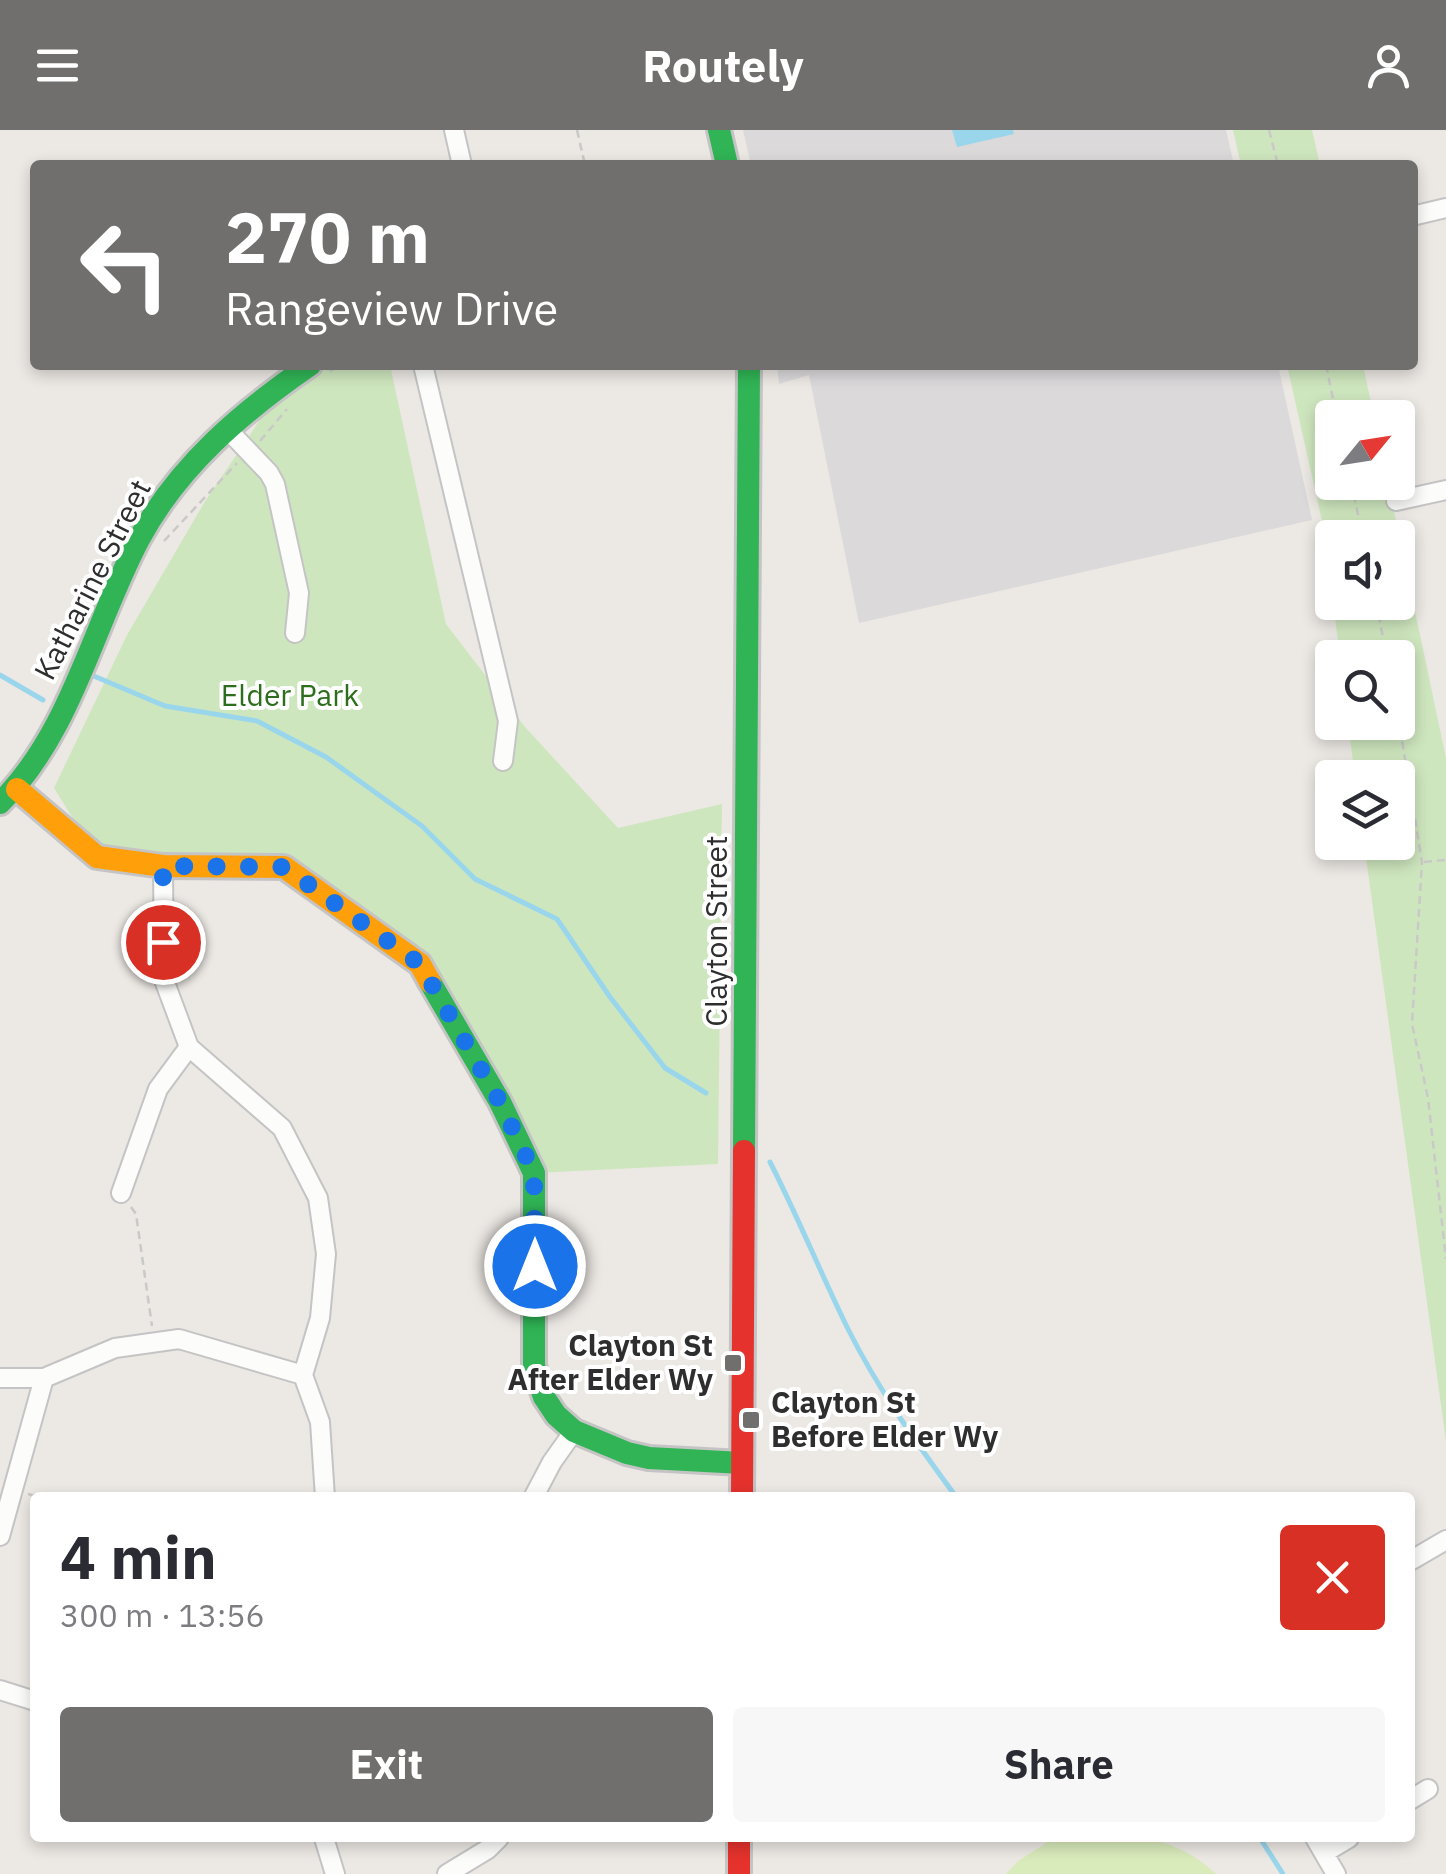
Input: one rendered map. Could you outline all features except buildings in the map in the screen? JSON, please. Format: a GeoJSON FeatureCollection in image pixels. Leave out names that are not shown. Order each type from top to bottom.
{"type":"FeatureCollection","features":[{"type":"Feature","properties":{"kind":"main road"},"geometry":{"type":"LineString","coordinates":[[719,130],[726,160]]}},
{"type":"Feature","properties":{"kind":"main road","name":"Katharine Street"},"geometry":{"type":"LineString","coordinates":[[8,796],[52,729],[110,600],[175,484],[269,392],[302,370]]}},
{"type":"Feature","properties":{"kind":"main road","name":"Clayton Street"},"geometry":{"type":"LineString","coordinates":[[742,1492],[749,370]]}},
{"type":"Feature","properties":{"kind":"main road"},"geometry":{"type":"LineString","coordinates":[[8,796],[97,857],[163,866],[284,867],[420,964],[500,1102],[534,1173],[534,1366],[544,1397],[574,1431],[602,1444],[649,1458],[742,1462]]}},
{"type":"Feature","properties":{"kind":"main road"},"geometry":{"type":"LineString","coordinates":[[738,1874],[739,1842]]}},
{"type":"Feature","properties":{"kind":"street"},"geometry":{"type":"LineString","coordinates":[[454,130],[461,160]]}},
{"type":"Feature","properties":{"kind":"street"},"geometry":{"type":"LineString","coordinates":[[1418,215],[1446,208]]}},
{"type":"Feature","properties":{"kind":"street"},"geometry":{"type":"LineString","coordinates":[[424,370],[508,721],[504,762]]}},
{"type":"Feature","properties":{"kind":"street"},"geometry":{"type":"LineString","coordinates":[[228,430],[275,484],[300,593],[295,633]]}},
{"type":"Feature","properties":{"kind":"street"},"geometry":{"type":"LineString","coordinates":[[1396,502],[1446,490]]}},
{"type":"Feature","properties":{"kind":"street"},"geometry":{"type":"LineString","coordinates":[[163,866],[164,980],[190,1047],[282,1128],[318,1198],[326,1254],[320,1318],[303,1376],[320,1422],[325,1492]]}},
{"type":"Feature","properties":{"kind":"street"},"geometry":{"type":"LineString","coordinates":[[120,1193],[158,1089],[190,1047]]}},
{"type":"Feature","properties":{"kind":"street"},"geometry":{"type":"LineString","coordinates":[[0,1378],[44,1378],[115,1348],[179,1339],[303,1376]]}},
{"type":"Feature","properties":{"kind":"street"},"geometry":{"type":"LineString","coordinates":[[0,1536],[44,1378]]}},
{"type":"Feature","properties":{"kind":"street"},"geometry":{"type":"LineString","coordinates":[[536,1492],[574,1431]]}},
{"type":"Feature","properties":{"kind":"street"},"geometry":{"type":"LineString","coordinates":[[1415,1558],[1446,1540]]}},
{"type":"Feature","properties":{"kind":"street"},"geometry":{"type":"LineString","coordinates":[[0,1690],[30,1699]]}},
{"type":"Feature","properties":{"kind":"street"},"geometry":{"type":"LineString","coordinates":[[1415,1797],[1428,1789]]}},
{"type":"Feature","properties":{"kind":"street"},"geometry":{"type":"LineString","coordinates":[[325,1842],[335,1874]]}},
{"type":"Feature","properties":{"kind":"street"},"geometry":{"type":"LineString","coordinates":[[447,1874],[495,1842]]}},
{"type":"Feature","properties":{"kind":"street"},"geometry":{"type":"LineString","coordinates":[[1319,1845],[1336,1874]]}},
{"type":"Feature","properties":{"kind":"path"},"geometry":{"type":"LineString","coordinates":[[576,130],[584,160]]}},
{"type":"Feature","properties":{"kind":"path"},"geometry":{"type":"LineString","coordinates":[[1269,130],[1277,160]]}},
{"type":"Feature","properties":{"kind":"path"},"geometry":{"type":"LineString","coordinates":[[1327,370],[1333,400]]}},
{"type":"Feature","properties":{"kind":"path"},"geometry":{"type":"LineString","coordinates":[[164,541],[240,460]]}},
{"type":"Feature","properties":{"kind":"path"},"geometry":{"type":"LineString","coordinates":[[1402,740],[1422,862],[1412,1024],[1428,1098],[1446,1258]]}},
{"type":"Feature","properties":{"kind":"path"},"geometry":{"type":"LineString","coordinates":[[1422,862],[1446,860]]}},
{"type":"Feature","properties":{"kind":"path"},"geometry":{"type":"LineString","coordinates":[[120,1193],[136,1214],[155,1342]]}},
{"type":"Feature","properties":{"kind":"shaded area"},"geometry":{"type":"Polygon","coordinates":[[[743,130],[1226,130],[1233,160],[750,160],[743,130]]]}},
{"type":"Feature","properties":{"kind":"shaded area"},"geometry":{"type":"Polygon","coordinates":[[[778,370],[1279,370],[1312,520],[859,623],[809,375],[779,384],[778,370]]]}},
{"type":"Feature","properties":{"kind":"green space"},"geometry":{"type":"Polygon","coordinates":[[[1233,130],[1312,130],[1319,160],[1240,160],[1233,130]]]}},
{"type":"Feature","properties":{"kind":"green space","name":"Elder Park"},"geometry":{"type":"Polygon","coordinates":[[[324,370],[391,370],[446,624],[525,727],[618,828],[722,804],[718,1164],[534,1173],[420,964],[284,867],[97,857],[54,788],[127,635],[204,503],[286,381],[324,370]]]}},
{"type":"Feature","properties":{"kind":"green space"},"geometry":{"type":"Polygon","coordinates":[[[1288,370],[1364,370],[1370,400],[1315,400],[1315,490],[1288,370]]]}},
{"type":"Feature","properties":{"kind":"green space"},"geometry":{"type":"Polygon","coordinates":[[[1317,500],[1392,500],[1396,520],[1322,520],[1317,500]]]}},
{"type":"Feature","properties":{"kind":"green space"},"geometry":{"type":"Polygon","coordinates":[[[1415,611],[1446,758],[1446,1441],[1366,860],[1415,860],[1415,760],[1353,760],[1350,740],[1415,740],[1415,640],[1338,640],[1335,620],[1415,620],[1415,611]]]}},
{"type":"Feature","properties":{"kind":"green space"},"geometry":{"type":"Polygon","coordinates":[[[1048,1842],[1160,1842],[1179,1848],[1216,1874],[1006,1874],[1018,1861],[1048,1842]]]}},
{"type":"Feature","properties":{"kind":"water"},"geometry":{"type":"Polygon","coordinates":[[[952,130],[1013,130],[1014,134],[957,147],[952,130]]]}},
{"type":"Feature","properties":{"kind":"waterway"},"geometry":{"type":"LineString","coordinates":[[89,674],[165,706],[257,721],[326,757],[422,826],[475,879],[557,919],[665,1068],[706,1093]]}},
{"type":"Feature","properties":{"kind":"waterway"},"geometry":{"type":"LineString","coordinates":[[0,675],[43,700]]}},
{"type":"Feature","properties":{"kind":"waterway"},"geometry":{"type":"LineString","coordinates":[[770,1162],[860,1351],[899,1416],[953,1492]]}},
{"type":"Feature","properties":{"kind":"waterway"},"geometry":{"type":"LineString","coordinates":[[1263,1842],[1283,1874]]}},
{"type":"Feature","properties":{"kind":"traffic: fast"},"geometry":{"type":"LineString","coordinates":[[719,130],[726,160]]}},
{"type":"Feature","properties":{"kind":"traffic: fast"},"geometry":{"type":"LineString","coordinates":[[0,803],[24,775],[63,712],[123,572],[155,512],[214,442],[303,370]]}},
{"type":"Feature","properties":{"kind":"traffic: fast"},"geometry":{"type":"LineString","coordinates":[[744,1151],[749,370]]}},
{"type":"Feature","properties":{"kind":"traffic: fast"},"geometry":{"type":"LineString","coordinates":[[430,982],[500,1102],[534,1173],[534,1366],[544,1397],[574,1431],[627,1453],[649,1458],[742,1463]]}},
{"type":"Feature","properties":{"kind":"traffic: slow"},"geometry":{"type":"LineString","coordinates":[[17,789],[97,857],[163,866],[284,867],[420,964],[430,982]]}},
{"type":"Feature","properties":{"kind":"traffic: jam"},"geometry":{"type":"LineString","coordinates":[[742,1492],[744,1151]]}},
{"type":"Feature","properties":{"kind":"traffic: jam"},"geometry":{"type":"LineString","coordinates":[[739,1842],[739,1874]]}},
{"type":"Feature","properties":{"kind":"place","name":"Clayton St After Elder Wy"},"geometry":{"type":"Point","coordinates":[733,1363]}},
{"type":"Feature","properties":{"kind":"place","name":"Clayton St Before Elder Wy"},"geometry":{"type":"Point","coordinates":[751,1420]}},
{"type":"Feature","properties":{"kind":"route"},"geometry":{"type":"LineString","coordinates":[[163,942],[163,866],[284,867],[420,964],[500,1102],[534,1173],[535,1266]]}}]}
